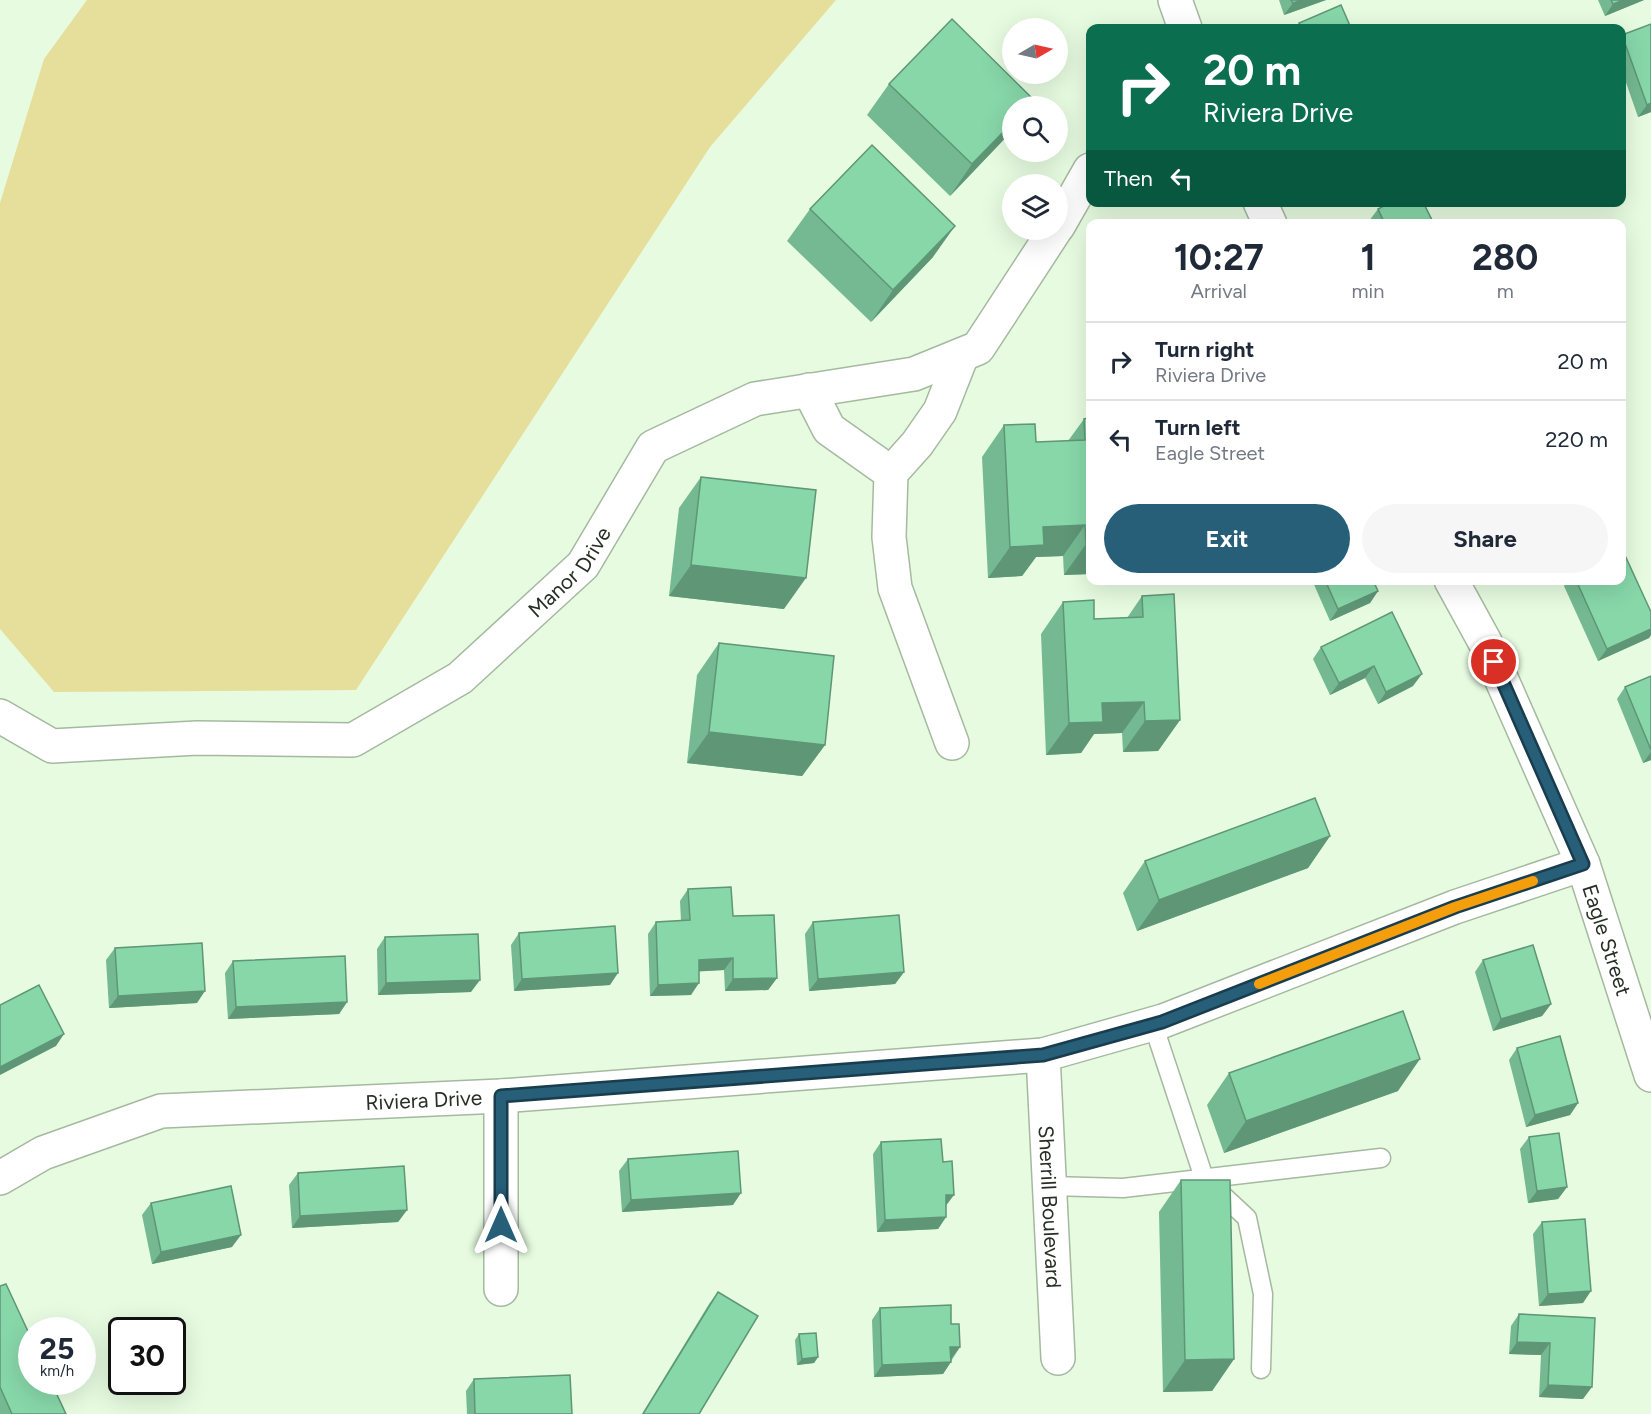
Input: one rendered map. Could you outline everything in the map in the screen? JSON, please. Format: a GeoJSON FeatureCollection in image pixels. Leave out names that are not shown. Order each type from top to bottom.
{"type":"FeatureCollection","features":[{"type":"Feature","properties":{"kind":"street"},"geometry":{"type":"LineString","coordinates":[[1175,0],[1184,24]]}},
{"type":"Feature","properties":{"kind":"street","name":"Manor Drive"},"geometry":{"type":"LineString","coordinates":[[1068,208],[1086,177]]}},
{"type":"Feature","properties":{"kind":"street","name":"Manor Drive"},"geometry":{"type":"LineString","coordinates":[[0,716],[52,746],[197,738],[353,740],[460,678],[583,565],[653,447],[755,399],[914,374],[978,348],[1048,240]]}},
{"type":"Feature","properties":{"kind":"street"},"geometry":{"type":"LineString","coordinates":[[952,742],[896,588],[889,537],[891,472],[918,444],[940,411],[962,355]]}},
{"type":"Feature","properties":{"kind":"street"},"geometry":{"type":"LineString","coordinates":[[809,390],[829,429],[891,472]]}},
{"type":"Feature","properties":{"kind":"street","name":"Eagle Street"},"geometry":{"type":"LineString","coordinates":[[1454,585],[1485,642],[1583,864],[1651,1075]]}},
{"type":"Feature","properties":{"kind":"street","name":"Riviera Drive"},"geometry":{"type":"LineString","coordinates":[[0,1178],[43,1153],[161,1111],[501,1096],[1043,1055],[1153,1024],[1455,907],[1583,864]]}},
{"type":"Feature","properties":{"kind":"street","name":"Sherrill Boulevard"},"geometry":{"type":"LineString","coordinates":[[1043,1055],[1058,1358]]}},
{"type":"Feature","properties":{"kind":"street"},"geometry":{"type":"LineString","coordinates":[[501,1096],[501,1289]]}},
{"type":"Feature","properties":{"kind":"lane"},"geometry":{"type":"LineString","coordinates":[[1153,1024],[1204,1178],[1247,1218],[1263,1294],[1261,1369]]}},
{"type":"Feature","properties":{"kind":"lane"},"geometry":{"type":"LineString","coordinates":[[1050,1186],[1122,1188],[1381,1158]]}},
{"type":"Feature","properties":{"kind":"shaded area"},"geometry":{"type":"Polygon","coordinates":[[[87,0],[836,0],[710,147],[356,690],[54,692],[0,629],[0,203],[44,59],[87,0]]]}},
{"type":"Feature","properties":{"kind":"building"},"geometry":{"type":"Polygon","coordinates":[[[1611,0],[1624,0],[1613,4],[1611,0]]]}},
{"type":"Feature","properties":{"kind":"building"},"geometry":{"type":"Polygon","coordinates":[[[1341,5],[1349,24],[1300,24],[1341,5]]]}},
{"type":"Feature","properties":{"kind":"building"},"geometry":{"type":"Polygon","coordinates":[[[952,19],[1002,68],[1002,84],[1018,84],[1030,96],[1002,96],[1002,133],[972,164],[889,84],[952,19]]]}},
{"type":"Feature","properties":{"kind":"building"},"geometry":{"type":"Polygon","coordinates":[[[1651,24],[1651,103],[1647,105],[1626,46],[1626,33],[1651,24]]]}},
{"type":"Feature","properties":{"kind":"building"},"geometry":{"type":"Polygon","coordinates":[[[872,145],[955,226],[893,290],[810,209],[872,145]]]}},
{"type":"Feature","properties":{"kind":"building"},"geometry":{"type":"Polygon","coordinates":[[[1382,207],[1426,207],[1432,219],[1383,219],[1378,209],[1382,207]]]}},
{"type":"Feature","properties":{"kind":"building"},"geometry":{"type":"Polygon","coordinates":[[[1084,419],[1086,419],[1086,544],[1085,525],[1043,527],[1044,545],[1010,547],[1004,425],[1035,424],[1036,442],[1085,440],[1084,419]]]}},
{"type":"Feature","properties":{"kind":"building"},"geometry":{"type":"Polygon","coordinates":[[[701,477],[816,490],[806,578],[691,565],[701,477]]]}},
{"type":"Feature","properties":{"kind":"building"},"geometry":{"type":"Polygon","coordinates":[[[1626,558],[1651,612],[1651,629],[1607,649],[1578,585],[1626,585],[1626,558]]]}},
{"type":"Feature","properties":{"kind":"building"},"geometry":{"type":"Polygon","coordinates":[[[1327,585],[1375,585],[1378,591],[1338,609],[1327,585]]]}},
{"type":"Feature","properties":{"kind":"building"},"geometry":{"type":"Polygon","coordinates":[[[1174,594],[1180,720],[1145,721],[1144,702],[1102,703],[1103,722],[1069,723],[1063,602],[1094,600],[1094,619],[1143,617],[1142,596],[1174,594]]]}},
{"type":"Feature","properties":{"kind":"building"},"geometry":{"type":"Polygon","coordinates":[[[1392,612],[1422,674],[1386,692],[1374,666],[1339,683],[1321,647],[1392,612]]]}},
{"type":"Feature","properties":{"kind":"building"},"geometry":{"type":"Polygon","coordinates":[[[719,643],[834,656],[825,745],[709,732],[719,643]]]}},
{"type":"Feature","properties":{"kind":"building"},"geometry":{"type":"Polygon","coordinates":[[[1651,676],[1651,750],[1625,687],[1651,676]]]}},
{"type":"Feature","properties":{"kind":"building"},"geometry":{"type":"Polygon","coordinates":[[[1315,798],[1330,836],[1159,900],[1145,861],[1315,798]]]}},
{"type":"Feature","properties":{"kind":"building"},"geometry":{"type":"Polygon","coordinates":[[[731,887],[733,916],[774,915],[777,978],[733,979],[733,958],[699,960],[699,983],[658,985],[656,922],[690,920],[688,889],[731,887]]]}},
{"type":"Feature","properties":{"kind":"building"},"geometry":{"type":"Polygon","coordinates":[[[899,915],[904,972],[818,979],[813,922],[899,915]]]}},
{"type":"Feature","properties":{"kind":"building"},"geometry":{"type":"Polygon","coordinates":[[[615,926],[618,973],[522,979],[519,933],[615,926]]]}},
{"type":"Feature","properties":{"kind":"building"},"geometry":{"type":"Polygon","coordinates":[[[478,934],[480,980],[386,983],[385,937],[478,934]]]}},
{"type":"Feature","properties":{"kind":"building"},"geometry":{"type":"Polygon","coordinates":[[[202,943],[205,991],[118,996],[115,948],[202,943]]]}},
{"type":"Feature","properties":{"kind":"building"},"geometry":{"type":"Polygon","coordinates":[[[1533,945],[1551,1004],[1501,1019],[1483,960],[1533,945]]]}},
{"type":"Feature","properties":{"kind":"building"},"geometry":{"type":"Polygon","coordinates":[[[345,956],[347,1002],[236,1007],[233,961],[345,956]]]}},
{"type":"Feature","properties":{"kind":"building"},"geometry":{"type":"Polygon","coordinates":[[[39,985],[64,1034],[0,1067],[0,1005],[39,985]]]}},
{"type":"Feature","properties":{"kind":"building"},"geometry":{"type":"Polygon","coordinates":[[[1403,1011],[1420,1059],[1246,1121],[1229,1073],[1403,1011]]]}},
{"type":"Feature","properties":{"kind":"building"},"geometry":{"type":"Polygon","coordinates":[[[1560,1036],[1578,1103],[1535,1115],[1517,1048],[1560,1036]]]}},
{"type":"Feature","properties":{"kind":"building"},"geometry":{"type":"Polygon","coordinates":[[[1559,1133],[1567,1187],[1537,1191],[1529,1137],[1559,1133]]]}},
{"type":"Feature","properties":{"kind":"building"},"geometry":{"type":"Polygon","coordinates":[[[941,1139],[943,1162],[952,1161],[954,1195],[946,1195],[946,1217],[885,1220],[881,1142],[941,1139]]]}},
{"type":"Feature","properties":{"kind":"building"},"geometry":{"type":"Polygon","coordinates":[[[738,1151],[741,1193],[631,1200],[628,1159],[738,1151]]]}},
{"type":"Feature","properties":{"kind":"building"},"geometry":{"type":"Polygon","coordinates":[[[404,1166],[407,1210],[300,1216],[298,1173],[404,1166]]]}},
{"type":"Feature","properties":{"kind":"building"},"geometry":{"type":"Polygon","coordinates":[[[1181,1180],[1230,1180],[1234,1359],[1185,1360],[1181,1180]]]}},
{"type":"Feature","properties":{"kind":"building"},"geometry":{"type":"Polygon","coordinates":[[[231,1186],[241,1235],[161,1252],[151,1203],[231,1186]]]}},
{"type":"Feature","properties":{"kind":"building"},"geometry":{"type":"Polygon","coordinates":[[[1585,1219],[1591,1291],[1548,1294],[1542,1222],[1585,1219]]]}},
{"type":"Feature","properties":{"kind":"building"},"geometry":{"type":"Polygon","coordinates":[[[6,1284],[21,1317],[18,1317],[18,1395],[57,1395],[66,1414],[12,1414],[0,1387],[0,1286],[6,1284]]]}},
{"type":"Feature","properties":{"kind":"building"},"geometry":{"type":"Polygon","coordinates":[[[718,1292],[758,1316],[699,1414],[643,1414],[718,1292]]]}},
{"type":"Feature","properties":{"kind":"building"},"geometry":{"type":"Polygon","coordinates":[[[951,1305],[951,1324],[959,1324],[960,1347],[950,1347],[951,1362],[882,1365],[880,1308],[951,1305]]]}},
{"type":"Feature","properties":{"kind":"building"},"geometry":{"type":"Polygon","coordinates":[[[1519,1314],[1595,1318],[1592,1387],[1548,1385],[1550,1343],[1517,1342],[1519,1314]]]}},
{"type":"Feature","properties":{"kind":"building"},"geometry":{"type":"Polygon","coordinates":[[[816,1333],[818,1357],[802,1359],[799,1334],[816,1333]]]}},
{"type":"Feature","properties":{"kind":"building"},"geometry":{"type":"Polygon","coordinates":[[[570,1375],[572,1414],[475,1414],[474,1379],[570,1375]]]}},
{"type":"Feature","properties":{"kind":"slow traffic"},"geometry":{"type":"LineString","coordinates":[[1259,984],[1455,907],[1533,881]]}},
{"type":"Feature","properties":{"kind":"route"},"geometry":{"type":"LineString","coordinates":[[501,1225],[501,1096],[1043,1055],[1162,1022],[1455,907],[1583,864],[1494,662]]}}]}
